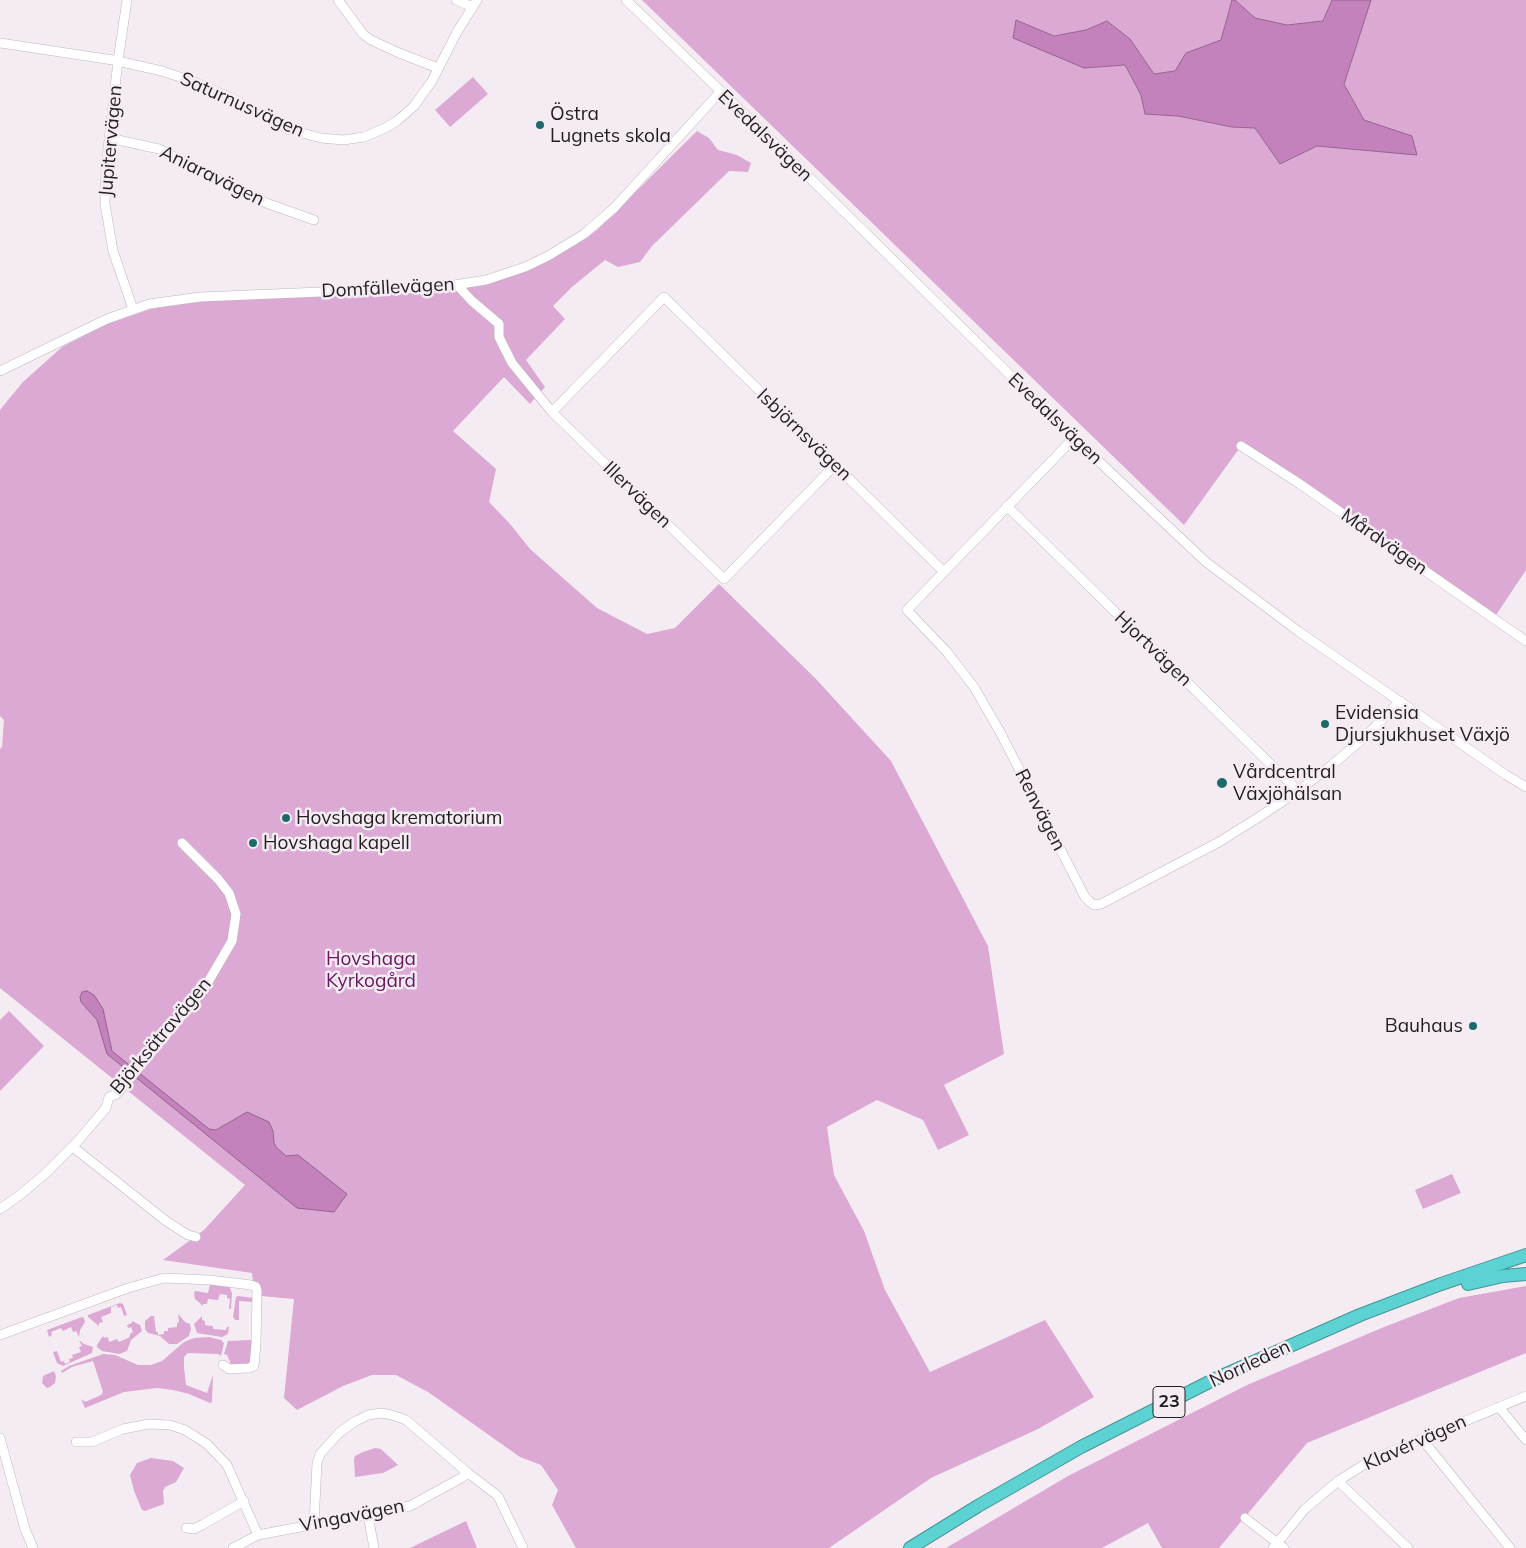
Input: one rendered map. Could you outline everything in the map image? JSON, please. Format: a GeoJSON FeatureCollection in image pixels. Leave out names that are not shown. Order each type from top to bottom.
{"type":"FeatureCollection","features":[{"type":"Feature","properties":{"kind":"highway","name":"Norrleden"},"geometry":{"type":"LineString","coordinates":[[910,1548],[978,1506],[1081,1447],[1215,1379],[1360,1315],[1441,1284],[1526,1255]]}},
{"type":"Feature","properties":{"kind":"highway","name":"Norrleden"},"geometry":{"type":"LineString","coordinates":[[924,1548],[982,1512],[1085,1454],[1219,1386],[1347,1329],[1526,1262]]}},
{"type":"Feature","properties":{"kind":"highway","name":"23"},"geometry":{"type":"LineString","coordinates":[[1468,1284],[1503,1276],[1526,1274]]}},
{"type":"Feature","properties":{"kind":"street","name":"Jupitervägen"},"geometry":{"type":"LineString","coordinates":[[128,0],[118,61],[106,166],[105,204],[113,251],[133,309]]}},
{"type":"Feature","properties":{"kind":"street"},"geometry":{"type":"LineString","coordinates":[[338,0],[364,34],[371,40],[438,68]]}},
{"type":"Feature","properties":{"kind":"street"},"geometry":{"type":"LineString","coordinates":[[456,0],[475,3]]}},
{"type":"Feature","properties":{"kind":"street","name":"Evedalsvägen"},"geometry":{"type":"LineString","coordinates":[[626,0],[1074,438],[1206,562],[1298,631],[1506,776],[1526,787]]}},
{"type":"Feature","properties":{"kind":"street","name":"Saturnusvägen"},"geometry":{"type":"LineString","coordinates":[[0,43],[118,61],[162,71],[196,83],[244,104],[287,129],[309,136],[332,140],[364,137],[385,128],[397,121],[419,100],[432,81],[475,3]]}},
{"type":"Feature","properties":{"kind":"street","name":"Domfällevägen"},"geometry":{"type":"LineString","coordinates":[[0,371],[107,319],[133,309],[166,300],[458,286],[486,280],[525,266],[548,256],[584,234],[614,208],[720,92]]}},
{"type":"Feature","properties":{"kind":"street","name":"Aniaravägen"},"geometry":{"type":"LineString","coordinates":[[110,138],[159,149],[266,203],[314,220]]}},
{"type":"Feature","properties":{"kind":"street"},"geometry":{"type":"LineString","coordinates":[[458,286],[499,324],[499,337],[512,363],[552,412]]}},
{"type":"Feature","properties":{"kind":"street","name":"Isbjörnsvägen"},"geometry":{"type":"LineString","coordinates":[[552,412],[664,297],[944,572]]}},
{"type":"Feature","properties":{"kind":"street","name":"Illervägen"},"geometry":{"type":"LineString","coordinates":[[552,412],[724,579],[834,465]]}},
{"type":"Feature","properties":{"kind":"street","name":"Renvägen"},"geometry":{"type":"LineString","coordinates":[[1074,438],[907,610],[947,652],[974,687],[1000,732],[1085,897],[1090,902],[1094,905],[1101,904],[1219,842],[1298,791],[1366,736],[1400,701]]}},
{"type":"Feature","properties":{"kind":"street","name":"Mårdvägen"},"geometry":{"type":"LineString","coordinates":[[1241,446],[1306,488],[1526,641]]}},
{"type":"Feature","properties":{"kind":"street","name":"Hjortvägen"},"geometry":{"type":"LineString","coordinates":[[1007,506],[1298,791]]}},
{"type":"Feature","properties":{"kind":"street","name":"Björksätravägen"},"geometry":{"type":"LineString","coordinates":[[0,1209],[41,1178],[73,1147],[106,1108],[109,1097],[117,1094],[204,989],[232,941],[236,914],[229,893],[218,879],[182,843]]}},
{"type":"Feature","properties":{"kind":"street"},"geometry":{"type":"LineString","coordinates":[[73,1147],[166,1221],[188,1236],[196,1237]]}},
{"type":"Feature","properties":{"kind":"street"},"geometry":{"type":"LineString","coordinates":[[0,1335],[128,1288],[164,1278],[210,1280],[252,1285],[256,1287],[257,1291],[254,1366],[229,1369],[223,1365]]}},
{"type":"Feature","properties":{"kind":"street","name":"Klavérvägen"},"geometry":{"type":"LineString","coordinates":[[1278,1546],[1305,1509],[1338,1481],[1373,1459],[1526,1396]]}},
{"type":"Feature","properties":{"kind":"street"},"geometry":{"type":"LineString","coordinates":[[1499,1407],[1526,1440]]}},
{"type":"Feature","properties":{"kind":"street"},"geometry":{"type":"LineString","coordinates":[[314,1524],[317,1463],[320,1454],[346,1428],[368,1415],[392,1414],[406,1420],[498,1496],[523,1548]]}},
{"type":"Feature","properties":{"kind":"street"},"geometry":{"type":"LineString","coordinates":[[76,1442],[92,1442],[123,1429],[149,1424],[170,1425],[198,1436],[227,1465],[258,1535]]}},
{"type":"Feature","properties":{"kind":"street"},"geometry":{"type":"LineString","coordinates":[[0,1438],[25,1529],[33,1548]]}},
{"type":"Feature","properties":{"kind":"street"},"geometry":{"type":"LineString","coordinates":[[1422,1439],[1510,1548]]}},
{"type":"Feature","properties":{"kind":"street","name":"Vingavägen"},"geometry":{"type":"LineString","coordinates":[[233,1548],[258,1535],[410,1506],[468,1473]]}},
{"type":"Feature","properties":{"kind":"street"},"geometry":{"type":"LineString","coordinates":[[1338,1481],[1408,1548]]}},
{"type":"Feature","properties":{"kind":"street"},"geometry":{"type":"LineString","coordinates":[[186,1528],[202,1525],[244,1501]]}},
{"type":"Feature","properties":{"kind":"street"},"geometry":{"type":"LineString","coordinates":[[368,1514],[374,1548]]}},
{"type":"Feature","properties":{"kind":"street"},"geometry":{"type":"LineString","coordinates":[[1245,1518],[1278,1546]]}},
{"type":"Feature","properties":{"kind":"green space"},"geometry":{"type":"Polygon","coordinates":[[[642,0],[1232,0],[1221,41],[1186,53],[1176,71],[1154,74],[1130,39],[1107,21],[1086,30],[1054,36],[1016,20],[1084,68],[1125,65],[1141,95],[1145,114],[1178,116],[1232,127],[1255,128],[1280,164],[1317,146],[1416,154],[1412,136],[1364,120],[1344,83],[1371,0],[1526,0],[1526,570],[1494,618],[1241,446],[1184,525],[642,0]]]}},
{"type":"Feature","properties":{"kind":"green space"},"geometry":{"type":"Polygon","coordinates":[[[1235,0],[1332,0],[1323,21],[1287,25],[1255,18],[1235,0]]]}},
{"type":"Feature","properties":{"kind":"green space"},"geometry":{"type":"Polygon","coordinates":[[[473,77],[488,94],[450,127],[435,110],[473,77]]]}},
{"type":"Feature","properties":{"kind":"green space","name":"Hovshaga Kyrkogård"},"geometry":{"type":"Polygon","coordinates":[[[697,131],[709,138],[718,150],[737,155],[751,163],[748,172],[729,171],[652,246],[640,262],[618,267],[605,260],[572,287],[553,306],[565,319],[526,360],[545,387],[530,404],[504,377],[453,431],[496,469],[489,502],[530,549],[597,608],[647,634],[675,628],[719,584],[816,679],[891,761],[988,946],[1004,1054],[944,1085],[969,1135],[938,1150],[923,1120],[877,1100],[827,1127],[834,1175],[864,1231],[885,1290],[930,1372],[1045,1320],[1094,1397],[1038,1429],[931,1478],[829,1548],[576,1548],[552,1505],[558,1490],[541,1465],[520,1457],[428,1392],[396,1375],[372,1375],[343,1386],[297,1410],[284,1398],[294,1299],[261,1296],[260,1285],[253,1283],[252,1273],[163,1260],[204,1230],[245,1185],[0,988],[0,749],[2,747],[4,720],[0,716],[0,410],[8,400],[23,382],[62,347],[104,325],[151,309],[199,301],[442,292],[486,284],[528,270],[574,246],[597,230],[697,131]]]}},
{"type":"Feature","properties":{"kind":"green space"},"geometry":{"type":"Polygon","coordinates":[[[9,1011],[44,1046],[0,1091],[0,1020],[9,1011]]]}},
{"type":"Feature","properties":{"kind":"green space"},"geometry":{"type":"Polygon","coordinates":[[[1452,1174],[1461,1193],[1423,1209],[1415,1190],[1452,1174]]]}},
{"type":"Feature","properties":{"kind":"green space"},"geometry":{"type":"Polygon","coordinates":[[[210,1284],[229,1286],[232,1293],[231,1309],[229,1309],[230,1299],[227,1298],[227,1295],[220,1294],[218,1300],[208,1299],[207,1304],[203,1304],[203,1306],[195,1299],[195,1291],[208,1293],[210,1284]]]}},
{"type":"Feature","properties":{"kind":"green space"},"geometry":{"type":"Polygon","coordinates":[[[1526,1286],[1526,1353],[1307,1443],[1219,1548],[1162,1548],[1148,1523],[1102,1548],[946,1548],[1068,1476],[1247,1385],[1384,1327],[1459,1298],[1526,1286]]]}},
{"type":"Feature","properties":{"kind":"green space"},"geometry":{"type":"Polygon","coordinates":[[[236,1297],[254,1298],[254,1302],[239,1301],[239,1320],[235,1320],[233,1317],[236,1297]]]}},
{"type":"Feature","properties":{"kind":"green space"},"geometry":{"type":"Polygon","coordinates":[[[120,1303],[123,1304],[127,1315],[124,1316],[121,1307],[118,1308],[117,1305],[111,1307],[111,1313],[101,1317],[103,1322],[99,1323],[99,1326],[88,1317],[88,1315],[120,1303]]]}},
{"type":"Feature","properties":{"kind":"green space"},"geometry":{"type":"Polygon","coordinates":[[[178,1314],[185,1322],[190,1324],[191,1329],[189,1336],[177,1344],[169,1344],[160,1336],[148,1333],[145,1329],[145,1321],[154,1316],[156,1332],[158,1332],[158,1335],[164,1334],[164,1331],[168,1331],[168,1328],[177,1327],[179,1322],[178,1314]]]}},
{"type":"Feature","properties":{"kind":"green space"},"geometry":{"type":"Polygon","coordinates":[[[202,1316],[205,1325],[213,1326],[213,1329],[226,1330],[229,1327],[228,1334],[222,1337],[197,1333],[194,1324],[202,1316]]]}},
{"type":"Feature","properties":{"kind":"green space"},"geometry":{"type":"Polygon","coordinates":[[[82,1317],[85,1322],[80,1330],[79,1337],[76,1331],[73,1332],[71,1327],[63,1331],[61,1328],[51,1332],[52,1335],[49,1337],[47,1330],[82,1317]]]}},
{"type":"Feature","properties":{"kind":"green space"},"geometry":{"type":"Polygon","coordinates":[[[132,1321],[140,1325],[142,1331],[131,1340],[127,1351],[119,1354],[102,1351],[97,1347],[103,1336],[104,1338],[108,1337],[109,1342],[117,1339],[119,1342],[130,1337],[130,1334],[133,1332],[131,1327],[128,1328],[127,1325],[132,1323],[132,1321]]]}},
{"type":"Feature","properties":{"kind":"green space"},"geometry":{"type":"Polygon","coordinates":[[[209,1337],[221,1340],[224,1343],[221,1356],[218,1354],[188,1353],[184,1357],[184,1367],[186,1385],[207,1393],[213,1375],[212,1402],[210,1403],[189,1394],[157,1388],[124,1392],[85,1408],[81,1399],[85,1402],[101,1395],[103,1392],[93,1361],[72,1367],[62,1373],[61,1371],[69,1366],[103,1354],[115,1355],[138,1365],[151,1365],[162,1361],[184,1342],[194,1338],[209,1337]]]}},
{"type":"Feature","properties":{"kind":"green space"},"geometry":{"type":"Polygon","coordinates":[[[79,1340],[93,1347],[92,1353],[63,1366],[57,1363],[53,1352],[57,1351],[61,1362],[64,1361],[65,1364],[70,1362],[69,1359],[73,1358],[72,1355],[81,1352],[79,1347],[82,1346],[79,1340]]]}},
{"type":"Feature","properties":{"kind":"green space"},"geometry":{"type":"Polygon","coordinates":[[[251,1340],[253,1342],[251,1363],[248,1365],[231,1364],[227,1355],[224,1354],[228,1341],[251,1340]]]}},
{"type":"Feature","properties":{"kind":"green space"},"geometry":{"type":"Polygon","coordinates":[[[54,1371],[56,1376],[55,1383],[47,1388],[42,1383],[43,1376],[54,1371]]]}},
{"type":"Feature","properties":{"kind":"green space"},"geometry":{"type":"Polygon","coordinates":[[[375,1448],[381,1449],[398,1465],[383,1473],[355,1477],[355,1456],[375,1448]]]}},
{"type":"Feature","properties":{"kind":"green space"},"geometry":{"type":"Polygon","coordinates":[[[151,1458],[173,1461],[184,1468],[176,1482],[165,1487],[163,1491],[164,1504],[145,1511],[142,1510],[134,1491],[130,1475],[137,1463],[151,1458]]]}},
{"type":"Feature","properties":{"kind":"green space"},"geometry":{"type":"Polygon","coordinates":[[[466,1521],[477,1548],[410,1548],[466,1521]]]}},
{"type":"Feature","properties":{"kind":"shaded area"},"geometry":{"type":"Polygon","coordinates":[[[1232,0],[1235,0],[1255,18],[1287,25],[1323,21],[1332,0],[1371,0],[1344,84],[1364,120],[1412,136],[1417,155],[1317,146],[1280,164],[1255,128],[1232,127],[1178,116],[1145,114],[1141,95],[1125,65],[1084,68],[1013,38],[1016,20],[1054,36],[1086,30],[1107,21],[1130,39],[1154,74],[1175,71],[1186,53],[1221,40],[1232,0]]]}},
{"type":"Feature","properties":{"kind":"shaded area"},"geometry":{"type":"Polygon","coordinates":[[[87,991],[94,995],[103,1009],[112,1051],[209,1129],[216,1130],[247,1112],[269,1122],[276,1147],[286,1156],[298,1155],[347,1194],[334,1212],[297,1208],[107,1054],[97,1020],[81,1002],[82,992],[87,991]]]}},
{"type":"Feature","properties":{"kind":"place","name":"Östra Lugnets skola"},"geometry":{"type":"Point","coordinates":[540,125]}},
{"type":"Feature","properties":{"kind":"place","name":"Evidensia Djursjukhuset Växjö"},"geometry":{"type":"Point","coordinates":[1325,724]}},
{"type":"Feature","properties":{"kind":"place","name":"Vårdcentral Växjöhälsan"},"geometry":{"type":"Point","coordinates":[1222,783]}},
{"type":"Feature","properties":{"kind":"place","name":"Hovshaga krematorium"},"geometry":{"type":"Point","coordinates":[286,818]}},
{"type":"Feature","properties":{"kind":"place","name":"Hovshaga kapell"},"geometry":{"type":"Point","coordinates":[253,843]}},
{"type":"Feature","properties":{"kind":"place","name":"Bauhaus"},"geometry":{"type":"Point","coordinates":[1473,1026]}}]}
